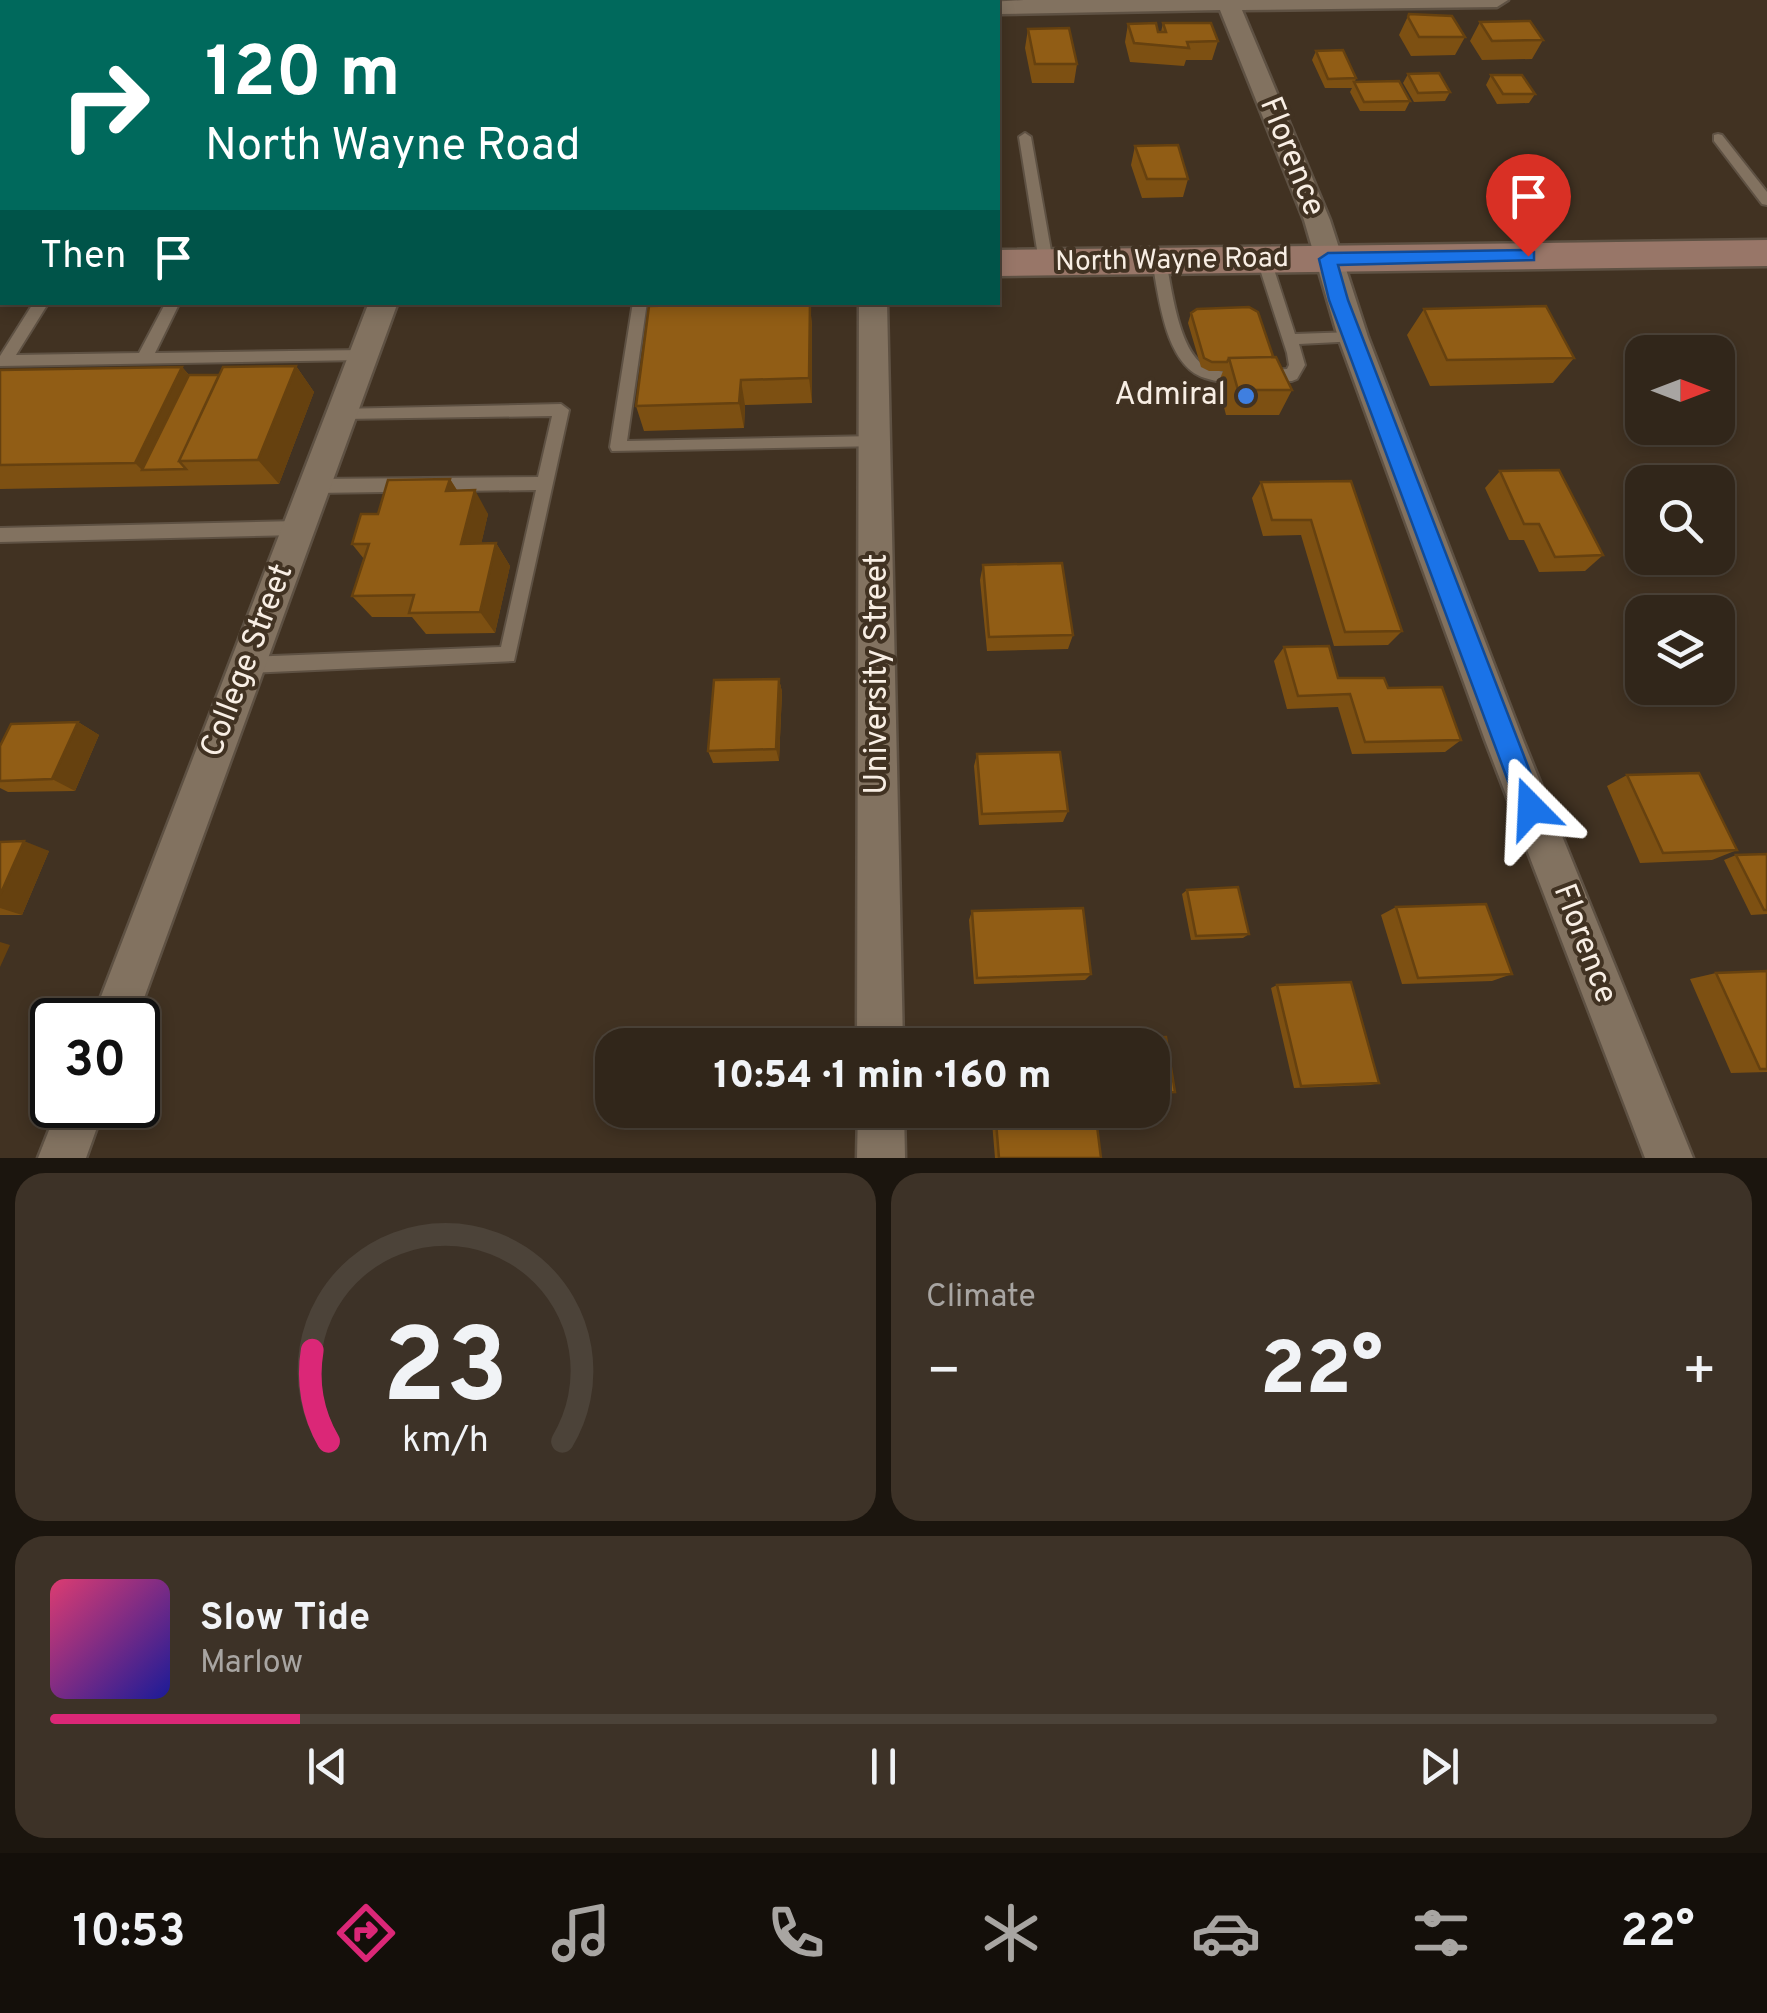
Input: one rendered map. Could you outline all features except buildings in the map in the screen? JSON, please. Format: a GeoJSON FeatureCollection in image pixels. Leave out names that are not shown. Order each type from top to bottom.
{"type":"FeatureCollection","features":[{"type":"Feature","properties":{"kind":"main road","name":"North Wayne Road"},"geometry":{"type":"LineString","coordinates":[[1000,263],[1767,253]]}},
{"type":"Feature","properties":{"kind":"street"},"geometry":{"type":"LineString","coordinates":[[1000,8],[1497,0]]}},
{"type":"Feature","properties":{"kind":"street","name":"Florence"},"geometry":{"type":"LineString","coordinates":[[1228,2],[1318,222],[1353,337],[1669,1158]]}},
{"type":"Feature","properties":{"kind":"street","name":"College Street"},"geometry":{"type":"LineString","coordinates":[[122,998],[383,305]]}},
{"type":"Feature","properties":{"kind":"street","name":"University Street"},"geometry":{"type":"LineString","coordinates":[[872,305],[880,1028]]}},
{"type":"Feature","properties":{"kind":"street"},"geometry":{"type":"LineString","coordinates":[[62,1158],[73,1128]]}},
{"type":"Feature","properties":{"kind":"street"},"geometry":{"type":"LineString","coordinates":[[880,1128],[881,1158]]}},
{"type":"Feature","properties":{"kind":"lane"},"geometry":{"type":"LineString","coordinates":[[1024,137],[1046,262]]}},
{"type":"Feature","properties":{"kind":"lane"},"geometry":{"type":"LineString","coordinates":[[1718,138],[1767,200]]}},
{"type":"Feature","properties":{"kind":"lane"},"geometry":{"type":"LineString","coordinates":[[1160,261],[1179,343],[1193,367],[1207,374],[1292,376],[1297,365],[1264,260]]}},
{"type":"Feature","properties":{"kind":"lane"},"geometry":{"type":"LineString","coordinates":[[2,361],[40,305]]}},
{"type":"Feature","properties":{"kind":"lane"},"geometry":{"type":"LineString","coordinates":[[144,359],[171,305]]}},
{"type":"Feature","properties":{"kind":"lane"},"geometry":{"type":"LineString","coordinates":[[640,305],[618,447],[876,442]]}},
{"type":"Feature","properties":{"kind":"lane"},"geometry":{"type":"LineString","coordinates":[[1290,339],[1353,337]]}},
{"type":"Feature","properties":{"kind":"lane"},"geometry":{"type":"LineString","coordinates":[[2,361],[364,355]]}},
{"type":"Feature","properties":{"kind":"lane"},"geometry":{"type":"LineString","coordinates":[[247,665],[508,656],[561,410],[343,413]]}},
{"type":"Feature","properties":{"kind":"lane"},"geometry":{"type":"LineString","coordinates":[[314,486],[545,483]]}},
{"type":"Feature","properties":{"kind":"lane"},"geometry":{"type":"LineString","coordinates":[[0,536],[298,528]]}},
{"type":"Feature","properties":{"kind":"place","name":"Admiral"},"geometry":{"type":"Point","coordinates":[1246,396]}},
{"type":"Feature","properties":{"kind":"route"},"geometry":{"type":"LineString","coordinates":[[1528,256],[1328,259],[1339,300],[1531,808]]}}]}
